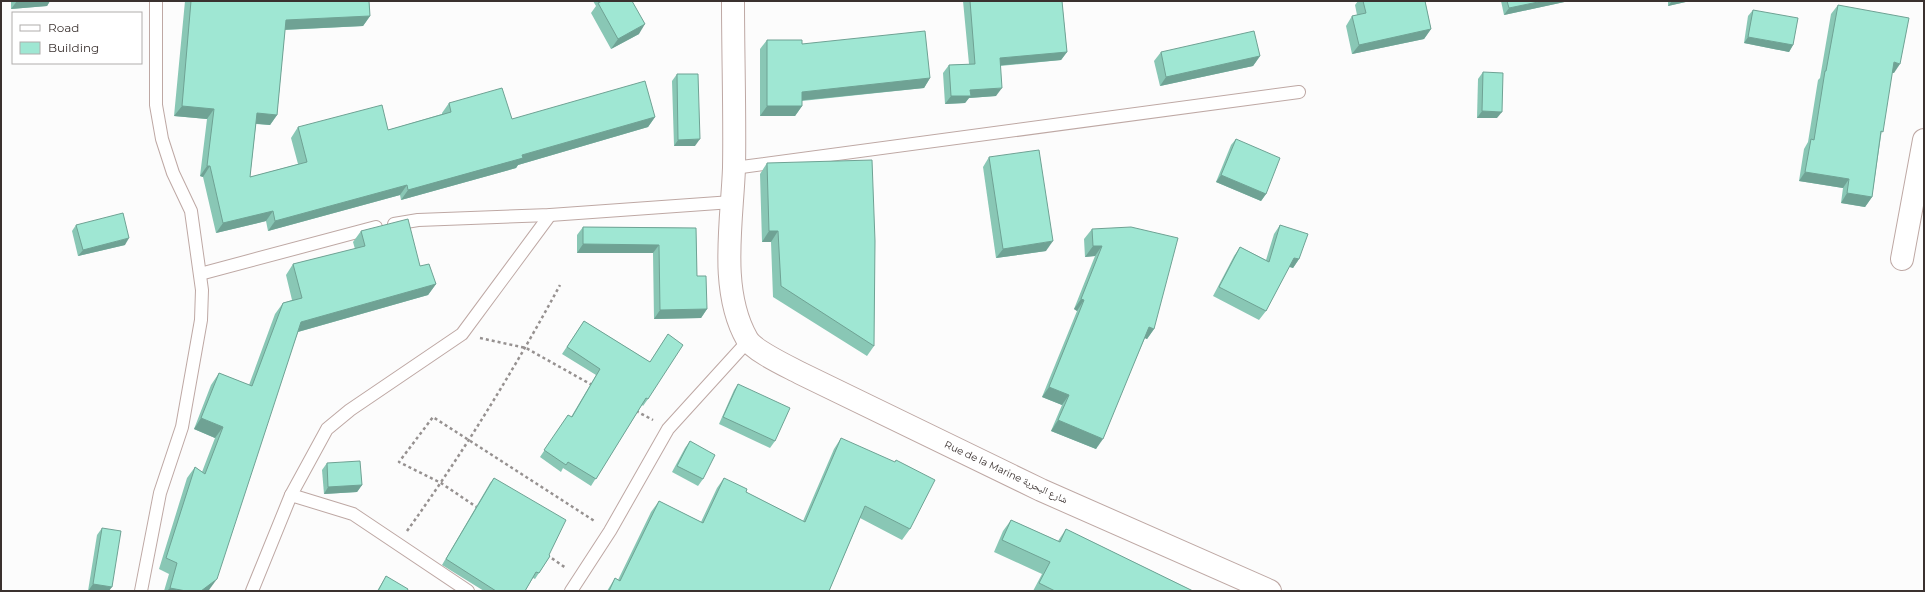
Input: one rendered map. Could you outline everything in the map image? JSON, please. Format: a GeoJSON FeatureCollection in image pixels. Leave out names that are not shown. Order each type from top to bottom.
{"type":"FeatureCollection","features":[{"type":"Feature","properties":{"kind":"street"},"geometry":{"type":"LineString","coordinates":[[733,1],[734,168],[729,247],[731,297],[738,321],[748,341]]}},
{"type":"Feature","properties":{"kind":"street"},"geometry":{"type":"LineString","coordinates":[[1902,259],[1924,140]]}},
{"type":"Feature","properties":{"kind":"street","name":"Rue de la Marine شارع البحرية"},"geometry":{"type":"LineString","coordinates":[[748,341],[768,356],[800,373],[1041,490],[1270,591]]}},
{"type":"Feature","properties":{"kind":"lane"},"geometry":{"type":"LineString","coordinates":[[141,591],[160,493],[182,427],[201,320],[202,290],[191,212],[173,173],[162,139],[156,105],[156,1]]}},
{"type":"Feature","properties":{"kind":"lane"},"geometry":{"type":"LineString","coordinates":[[734,168],[1299,92]]}},
{"type":"Feature","properties":{"kind":"lane"},"geometry":{"type":"LineString","coordinates":[[200,274],[384,225],[418,220],[550,215],[732,202]]}},
{"type":"Feature","properties":{"kind":"lane"},"geometry":{"type":"LineString","coordinates":[[252,591],[291,495],[327,429],[350,410],[462,334],[550,215]]}},
{"type":"Feature","properties":{"kind":"lane"},"geometry":{"type":"LineString","coordinates":[[571,591],[610,531],[668,429],[748,341]]}},
{"type":"Feature","properties":{"kind":"lane"},"geometry":{"type":"LineString","coordinates":[[291,495],[352,514],[468,591]]}},
{"type":"Feature","properties":{"kind":"path"},"geometry":{"type":"LineString","coordinates":[[398,544],[441,483],[526,348],[560,285]]}},
{"type":"Feature","properties":{"kind":"path"},"geometry":{"type":"LineString","coordinates":[[462,334],[526,348],[594,386]]}},
{"type":"Feature","properties":{"kind":"path"},"geometry":{"type":"LineString","coordinates":[[634,410],[668,429]]}},
{"type":"Feature","properties":{"kind":"path"},"geometry":{"type":"LineString","coordinates":[[481,510],[441,483],[399,462],[433,417],[610,531]]}},
{"type":"Feature","properties":{"kind":"path"},"geometry":{"type":"LineString","coordinates":[[546,555],[579,577]]}},
{"type":"Feature","properties":{"kind":"building"},"geometry":{"type":"Polygon","coordinates":[[[191,1],[369,1],[370,16],[286,20],[277,115],[257,113],[250,177],[307,162],[298,127],[382,105],[388,130],[451,112],[449,103],[502,88],[512,119],[645,81],[655,117],[522,155],[523,158],[408,190],[407,185],[275,221],[273,211],[223,223],[210,166],[207,166],[214,109],[182,106],[191,1]]]}},
{"type":"Feature","properties":{"kind":"building"},"geometry":{"type":"Polygon","coordinates":[[[602,1],[632,1],[645,24],[618,39],[598,3],[602,1]]]}},
{"type":"Feature","properties":{"kind":"building"},"geometry":{"type":"Polygon","coordinates":[[[970,1],[1062,1],[1067,52],[1000,58],[1002,88],[970,90],[971,96],[951,96],[949,65],[975,64],[970,1]]]}},
{"type":"Feature","properties":{"kind":"building"},"geometry":{"type":"Polygon","coordinates":[[[1363,1],[1425,1],[1431,29],[1359,45],[1352,16],[1366,13],[1363,1]]]}},
{"type":"Feature","properties":{"kind":"building"},"geometry":{"type":"Polygon","coordinates":[[[1507,1],[1543,1],[1509,8],[1507,1]]]}},
{"type":"Feature","properties":{"kind":"building"},"geometry":{"type":"Polygon","coordinates":[[[1838,5],[1909,18],[1900,64],[1894,62],[1883,132],[1881,131],[1872,197],[1847,193],[1849,179],[1805,172],[1811,139],[1814,140],[1825,71],[1838,5]]]}},
{"type":"Feature","properties":{"kind":"building"},"geometry":{"type":"Polygon","coordinates":[[[1753,10],[1798,18],[1793,45],[1748,37],[1753,10]]]}},
{"type":"Feature","properties":{"kind":"building"},"geometry":{"type":"Polygon","coordinates":[[[925,31],[930,78],[802,92],[802,106],[767,106],[767,40],[802,40],[802,44],[925,31]]]}},
{"type":"Feature","properties":{"kind":"building"},"geometry":{"type":"Polygon","coordinates":[[[1254,31],[1260,56],[1166,77],[1161,52],[1254,31]]]}},
{"type":"Feature","properties":{"kind":"building"},"geometry":{"type":"Polygon","coordinates":[[[1483,72],[1503,73],[1502,112],[1482,111],[1483,72]]]}},
{"type":"Feature","properties":{"kind":"building"},"geometry":{"type":"Polygon","coordinates":[[[677,74],[698,74],[700,139],[678,140],[677,74]]]}},
{"type":"Feature","properties":{"kind":"building"},"geometry":{"type":"Polygon","coordinates":[[[1236,139],[1280,158],[1266,194],[1221,175],[1236,139]]]}},
{"type":"Feature","properties":{"kind":"building"},"geometry":{"type":"Polygon","coordinates":[[[1039,150],[1053,241],[1003,249],[989,157],[1039,150]]]}},
{"type":"Feature","properties":{"kind":"building"},"geometry":{"type":"Polygon","coordinates":[[[872,160],[875,241],[874,346],[781,286],[778,231],[769,231],[767,163],[872,160]]]}},
{"type":"Feature","properties":{"kind":"building"},"geometry":{"type":"Polygon","coordinates":[[[123,213],[129,238],[83,250],[76,225],[123,213]]]}},
{"type":"Feature","properties":{"kind":"building"},"geometry":{"type":"Polygon","coordinates":[[[408,219],[420,266],[429,264],[436,284],[301,322],[217,579],[201,591],[186,591],[170,588],[177,563],[166,558],[195,467],[205,474],[223,427],[201,418],[219,373],[252,386],[283,303],[302,298],[293,264],[365,246],[361,231],[408,219]]]}},
{"type":"Feature","properties":{"kind":"building"},"geometry":{"type":"Polygon","coordinates":[[[1280,225],[1308,234],[1299,259],[1294,258],[1266,311],[1219,287],[1240,247],[1269,262],[1280,225]]]}},
{"type":"Feature","properties":{"kind":"building"},"geometry":{"type":"Polygon","coordinates":[[[583,227],[696,228],[697,276],[706,276],[707,309],[660,310],[659,245],[583,244],[583,227]]]}},
{"type":"Feature","properties":{"kind":"building"},"geometry":{"type":"Polygon","coordinates":[[[1131,227],[1178,238],[1154,329],[1149,327],[1103,439],[1058,420],[1069,395],[1049,387],[1084,300],[1081,299],[1102,246],[1093,246],[1092,229],[1131,227]]]}},
{"type":"Feature","properties":{"kind":"building"},"geometry":{"type":"Polygon","coordinates":[[[584,321],[650,362],[668,334],[683,345],[648,399],[646,398],[596,479],[568,462],[566,465],[544,450],[568,415],[572,417],[600,369],[567,347],[584,321]]]}},
{"type":"Feature","properties":{"kind":"building"},"geometry":{"type":"Polygon","coordinates":[[[738,384],[790,408],[775,441],[723,417],[738,384]]]}},
{"type":"Feature","properties":{"kind":"building"},"geometry":{"type":"Polygon","coordinates":[[[841,438],[895,462],[896,460],[935,480],[910,529],[865,506],[829,591],[609,591],[615,578],[620,581],[659,501],[703,523],[724,478],[747,489],[746,492],[805,522],[841,438]]]}},
{"type":"Feature","properties":{"kind":"building"},"geometry":{"type":"Polygon","coordinates":[[[690,441],[715,455],[703,479],[677,466],[690,441]]]}},
{"type":"Feature","properties":{"kind":"building"},"geometry":{"type":"Polygon","coordinates":[[[360,461],[362,485],[328,487],[327,463],[360,461]]]}},
{"type":"Feature","properties":{"kind":"building"},"geometry":{"type":"Polygon","coordinates":[[[494,478],[566,520],[549,555],[550,556],[539,573],[536,572],[525,591],[496,591],[446,559],[494,478]]]}},
{"type":"Feature","properties":{"kind":"building"},"geometry":{"type":"Polygon","coordinates":[[[1011,520],[1060,542],[1066,529],[1193,591],[1055,591],[1039,583],[1050,562],[1002,540],[1011,520]]]}},
{"type":"Feature","properties":{"kind":"building"},"geometry":{"type":"Polygon","coordinates":[[[102,528],[121,531],[112,587],[93,584],[102,528]]]}},
{"type":"Feature","properties":{"kind":"building"},"geometry":{"type":"Polygon","coordinates":[[[386,576],[408,589],[407,591],[378,591],[386,576]]]}}]}
